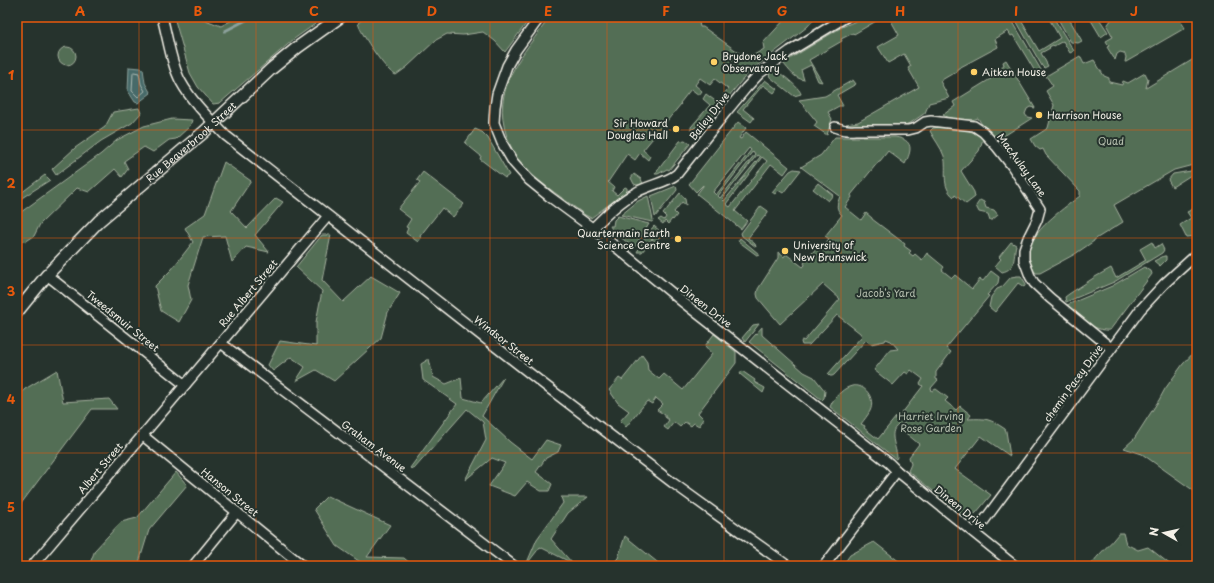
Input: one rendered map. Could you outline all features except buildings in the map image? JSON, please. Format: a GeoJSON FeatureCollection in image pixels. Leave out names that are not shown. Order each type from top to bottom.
{"type":"FeatureCollection","features":[{"type":"Feature","properties":{"kind":"street","name":"Windsor Street"},"geometry":{"type":"LineString","coordinates":[[162,17],[176,70],[181,81],[188,92],[225,135],[540,382],[673,483],[788,566]]}},
{"type":"Feature","properties":{"kind":"street","name":"Rue Beaverbrook Street"},"geometry":{"type":"LineString","coordinates":[[17,312],[48,275],[99,221],[214,123],[271,69],[298,47],[340,17]]}},
{"type":"Feature","properties":{"kind":"street","name":"Dineen Drive"},"geometry":{"type":"LineString","coordinates":[[540,17],[506,66],[497,94],[495,107],[494,123],[497,132],[519,171],[550,197],[593,228],[684,303],[889,463],[1015,566]]}},
{"type":"Feature","properties":{"kind":"street","name":"Bailey Drive"},"geometry":{"type":"LineString","coordinates":[[593,228],[617,206],[637,192],[668,180],[678,174],[731,106],[760,73],[790,51],[846,17]]}},
{"type":"Feature","properties":{"kind":"street","name":"MacAulay Lane"},"geometry":{"type":"LineString","coordinates":[[835,126],[849,131],[904,130],[916,128],[925,122],[931,121],[974,126],[983,132],[989,137],[1012,166],[1040,209],[1037,220],[1025,244],[1024,254],[1025,264],[1034,283],[1050,298],[1112,348]]}},
{"type":"Feature","properties":{"kind":"street","name":"Rue Albert Street"},"geometry":{"type":"LineString","coordinates":[[185,385],[328,216]]}},
{"type":"Feature","properties":{"kind":"street","name":"chemin Pacey Drive"},"geometry":{"type":"LineString","coordinates":[[975,533],[1148,301],[1197,254]]}},
{"type":"Feature","properties":{"kind":"street","name":"Tweedsmuir Street"},"geometry":{"type":"LineString","coordinates":[[48,275],[185,385]]}},
{"type":"Feature","properties":{"kind":"street","name":"Graham Avenue"},"geometry":{"type":"LineString","coordinates":[[221,343],[514,566]]}},
{"type":"Feature","properties":{"kind":"street","name":"Albert Street"},"geometry":{"type":"LineString","coordinates":[[32,566],[185,385]]}},
{"type":"Feature","properties":{"kind":"street","name":"Hanson Street"},"geometry":{"type":"LineString","coordinates":[[142,435],[303,566]]}},
{"type":"Feature","properties":{"kind":"street"},"geometry":{"type":"LineString","coordinates":[[824,566],[897,471]]}},
{"type":"Feature","properties":{"kind":"street"},"geometry":{"type":"LineString","coordinates":[[193,566],[237,512]]}},
{"type":"Feature","properties":{"kind":"green space"},"geometry":{"type":"Polygon","coordinates":[[[174,17],[198,17],[221,26],[238,17],[325,17],[294,39],[220,103],[213,104],[198,87],[190,73],[174,17]]]}},
{"type":"Feature","properties":{"kind":"green space"},"geometry":{"type":"Polygon","coordinates":[[[365,17],[531,17],[505,52],[495,41],[483,32],[463,35],[447,34],[436,40],[407,67],[396,75],[380,60],[360,28],[358,23],[365,17]]]}},
{"type":"Feature","properties":{"kind":"green space"},"geometry":{"type":"Polygon","coordinates":[[[550,17],[698,17],[700,27],[703,27],[745,57],[749,58],[764,49],[763,43],[787,17],[816,17],[807,27],[749,72],[728,97],[723,95],[728,89],[715,79],[710,85],[700,78],[695,85],[702,91],[699,95],[691,89],[680,103],[681,104],[643,150],[650,156],[648,160],[640,153],[635,160],[627,154],[608,182],[614,187],[612,191],[617,195],[625,187],[627,188],[627,191],[591,218],[547,187],[522,165],[514,154],[507,137],[503,119],[503,103],[506,87],[512,72],[520,58],[550,17]]]}},
{"type":"Feature","properties":{"kind":"green space"},"geometry":{"type":"Polygon","coordinates":[[[865,17],[883,17],[854,34],[853,33],[841,39],[842,41],[809,60],[822,82],[818,81],[811,65],[801,70],[804,80],[795,76],[783,63],[842,27],[865,17]]]}},
{"type":"Feature","properties":{"kind":"green space"},"geometry":{"type":"Polygon","coordinates":[[[889,17],[1010,17],[1041,70],[1036,73],[1013,35],[1011,36],[1008,31],[995,39],[998,47],[957,69],[957,71],[940,81],[949,98],[929,103],[925,113],[912,122],[900,127],[847,126],[846,124],[858,122],[919,87],[908,68],[911,66],[904,54],[888,63],[878,47],[899,35],[889,17]]]}},
{"type":"Feature","properties":{"kind":"green space"},"geometry":{"type":"Polygon","coordinates":[[[1014,17],[1019,17],[1039,51],[1060,38],[1048,17],[1053,17],[1074,51],[1070,53],[1063,41],[1049,47],[1050,48],[1041,53],[1048,66],[1044,68],[1014,17]]]}},
{"type":"Feature","properties":{"kind":"green space"},"geometry":{"type":"Polygon","coordinates":[[[1058,17],[1068,17],[1082,41],[1078,43],[1071,42],[1058,17]]]}},
{"type":"Feature","properties":{"kind":"green space"},"geometry":{"type":"Polygon","coordinates":[[[1089,17],[1098,17],[1108,32],[1101,37],[1089,17]]]}},
{"type":"Feature","properties":{"kind":"green space"},"geometry":{"type":"Polygon","coordinates":[[[1113,17],[1178,17],[1185,28],[1125,62],[1126,57],[1124,53],[1120,52],[1117,54],[1115,60],[1107,47],[1109,46],[1106,41],[1113,37],[1107,26],[1113,17]]]}},
{"type":"Feature","properties":{"kind":"green space"},"geometry":{"type":"Polygon","coordinates":[[[67,47],[73,50],[76,56],[73,62],[67,65],[61,62],[58,56],[61,50],[67,47]]]}},
{"type":"Feature","properties":{"kind":"green space","name":"Quad"},"geometry":{"type":"Polygon","coordinates":[[[1080,56],[1084,64],[1094,60],[1104,76],[1109,78],[1109,82],[1122,85],[1123,81],[1128,83],[1145,73],[1148,79],[1146,88],[1197,57],[1197,164],[1174,170],[1114,205],[1123,222],[1075,254],[1040,273],[1036,273],[1029,262],[1029,251],[1033,240],[1050,220],[1080,196],[1080,191],[1046,155],[1043,149],[1040,150],[1035,146],[1031,139],[1048,128],[1054,105],[1046,91],[1053,86],[1046,76],[1080,56]]]}},
{"type":"Feature","properties":{"kind":"green space"},"geometry":{"type":"Polygon","coordinates":[[[1006,60],[1035,108],[1030,107],[1027,109],[1025,114],[1027,117],[1032,118],[1004,136],[1009,145],[991,134],[978,118],[960,120],[950,119],[943,115],[955,106],[953,102],[1000,73],[998,69],[1004,65],[1003,62],[1006,60]]]}},
{"type":"Feature","properties":{"kind":"green space"},"geometry":{"type":"Polygon","coordinates":[[[774,70],[789,80],[801,94],[794,96],[770,77],[769,74],[774,70]]]}},
{"type":"Feature","properties":{"kind":"green space"},"geometry":{"type":"Polygon","coordinates":[[[765,80],[777,89],[774,93],[763,85],[743,109],[754,118],[751,122],[737,112],[765,80]]]}},
{"type":"Feature","properties":{"kind":"green space"},"geometry":{"type":"Polygon","coordinates":[[[853,80],[856,84],[837,95],[843,106],[839,106],[828,112],[832,119],[827,135],[814,126],[817,122],[799,100],[825,96],[853,80]]]}},
{"type":"Feature","properties":{"kind":"green space"},"geometry":{"type":"Polygon","coordinates":[[[706,94],[718,103],[719,107],[701,130],[695,127],[691,131],[691,127],[710,105],[703,99],[706,94]]]}},
{"type":"Feature","properties":{"kind":"green space"},"geometry":{"type":"Polygon","coordinates":[[[139,108],[141,113],[132,123],[101,141],[56,175],[52,169],[75,148],[105,127],[113,112],[139,108]]]}},
{"type":"Feature","properties":{"kind":"green space"},"geometry":{"type":"Polygon","coordinates":[[[172,119],[192,120],[190,126],[176,139],[169,140],[153,152],[144,147],[124,161],[128,169],[122,177],[115,169],[89,192],[77,188],[40,224],[34,236],[25,242],[17,234],[17,215],[101,154],[117,140],[144,126],[172,119]]]}},
{"type":"Feature","properties":{"kind":"green space"},"geometry":{"type":"Polygon","coordinates":[[[738,122],[746,128],[739,138],[741,139],[746,132],[789,167],[784,174],[771,164],[735,211],[747,221],[741,229],[697,194],[703,185],[696,192],[689,184],[738,122]],[[749,148],[713,192],[716,195],[751,150],[749,148]],[[753,151],[718,196],[720,198],[755,154],[753,151]],[[757,155],[722,199],[724,201],[760,157],[757,155]],[[762,157],[726,204],[730,207],[767,161],[762,157]]]}},
{"type":"Feature","properties":{"kind":"green space"},"geometry":{"type":"Polygon","coordinates":[[[933,128],[957,128],[969,131],[979,135],[983,139],[979,151],[961,171],[974,192],[975,197],[966,204],[955,195],[954,197],[947,188],[944,156],[930,131],[933,128]]]}},
{"type":"Feature","properties":{"kind":"green space"},"geometry":{"type":"Polygon","coordinates":[[[475,129],[482,132],[488,138],[509,175],[505,178],[480,159],[481,156],[465,143],[475,129]]]}},
{"type":"Feature","properties":{"kind":"green space"},"geometry":{"type":"Polygon","coordinates":[[[835,137],[895,137],[906,141],[910,146],[905,164],[888,151],[851,195],[852,197],[845,207],[861,220],[866,213],[905,244],[904,246],[911,251],[909,253],[913,256],[915,254],[922,260],[927,253],[944,267],[942,270],[952,278],[955,275],[972,289],[980,279],[983,281],[991,271],[999,277],[998,283],[987,295],[989,296],[946,348],[951,352],[936,372],[936,379],[938,380],[931,388],[932,391],[936,389],[948,398],[945,401],[956,410],[960,406],[971,415],[968,419],[992,421],[1006,431],[1010,456],[981,436],[955,469],[991,495],[976,513],[967,518],[908,471],[911,464],[909,457],[919,444],[902,430],[904,423],[898,425],[893,432],[897,457],[896,459],[830,407],[837,395],[842,391],[852,386],[857,386],[865,389],[872,402],[870,411],[861,424],[865,426],[864,428],[878,439],[896,417],[898,419],[923,386],[920,384],[923,379],[911,370],[908,374],[905,372],[893,385],[874,370],[890,350],[898,349],[891,341],[886,339],[885,341],[871,344],[866,340],[834,375],[830,376],[828,374],[862,336],[860,333],[837,315],[809,345],[802,345],[801,342],[802,340],[804,341],[840,299],[823,284],[780,324],[758,298],[758,289],[778,258],[778,252],[784,257],[786,254],[803,267],[805,265],[804,263],[817,247],[820,250],[829,239],[825,236],[842,215],[837,206],[840,196],[801,167],[821,155],[835,137]]]}},
{"type":"Feature","properties":{"kind":"green space"},"geometry":{"type":"Polygon","coordinates":[[[685,140],[690,144],[669,170],[667,169],[655,174],[680,141],[685,140]]]}},
{"type":"Feature","properties":{"kind":"green space"},"geometry":{"type":"Polygon","coordinates":[[[224,162],[251,181],[231,211],[247,228],[276,198],[283,202],[255,235],[269,252],[246,247],[232,262],[225,236],[203,237],[188,285],[191,300],[179,322],[161,311],[155,286],[172,269],[193,242],[185,228],[205,214],[224,162]]]}},
{"type":"Feature","properties":{"kind":"green space"},"geometry":{"type":"Polygon","coordinates":[[[794,169],[801,170],[783,193],[778,190],[775,194],[772,192],[790,171],[794,169]]]}},
{"type":"Feature","properties":{"kind":"green space"},"geometry":{"type":"Polygon","coordinates":[[[1197,170],[1197,184],[1191,175],[1172,187],[1168,180],[1173,174],[1197,170]]]}},
{"type":"Feature","properties":{"kind":"green space"},"geometry":{"type":"Polygon","coordinates":[[[423,172],[464,204],[453,217],[442,208],[420,236],[421,238],[418,242],[406,233],[408,228],[406,227],[411,219],[398,209],[420,182],[417,180],[423,172]]]}},
{"type":"Feature","properties":{"kind":"green space"},"geometry":{"type":"Polygon","coordinates":[[[634,174],[641,179],[643,184],[634,184],[631,178],[634,174]]]}},
{"type":"Feature","properties":{"kind":"green space"},"geometry":{"type":"Polygon","coordinates":[[[45,175],[50,180],[17,201],[17,196],[45,175]]]}},
{"type":"Feature","properties":{"kind":"green space"},"geometry":{"type":"Polygon","coordinates":[[[818,183],[833,195],[828,201],[813,189],[818,183]]]}},
{"type":"Feature","properties":{"kind":"green space"},"geometry":{"type":"Polygon","coordinates":[[[676,186],[677,190],[655,217],[651,196],[676,186]]]}},
{"type":"Feature","properties":{"kind":"green space"},"geometry":{"type":"Polygon","coordinates":[[[680,193],[685,199],[686,205],[682,202],[674,212],[677,215],[673,220],[672,219],[668,224],[665,221],[663,224],[658,220],[661,218],[664,220],[666,217],[663,214],[680,193]]]}},
{"type":"Feature","properties":{"kind":"green space"},"geometry":{"type":"Polygon","coordinates":[[[648,196],[653,220],[652,222],[621,215],[638,201],[648,196]]]}},
{"type":"Feature","properties":{"kind":"green space"},"geometry":{"type":"Polygon","coordinates":[[[980,200],[984,202],[986,208],[994,210],[998,215],[990,220],[988,214],[979,212],[976,206],[980,200]]]}},
{"type":"Feature","properties":{"kind":"green space"},"geometry":{"type":"Polygon","coordinates":[[[761,206],[768,212],[748,238],[755,244],[756,247],[742,236],[741,233],[761,206]]]}},
{"type":"Feature","properties":{"kind":"green space"},"geometry":{"type":"Polygon","coordinates":[[[1197,207],[1197,236],[1186,237],[1180,225],[1191,218],[1187,212],[1197,207]]]}},
{"type":"Feature","properties":{"kind":"green space"},"geometry":{"type":"Polygon","coordinates":[[[618,216],[649,224],[634,248],[613,231],[610,226],[613,226],[614,220],[618,216]]]}},
{"type":"Feature","properties":{"kind":"green space"},"geometry":{"type":"Polygon","coordinates":[[[654,226],[661,232],[656,242],[652,239],[642,252],[637,252],[648,233],[654,226]]]}},
{"type":"Feature","properties":{"kind":"green space"},"geometry":{"type":"Polygon","coordinates":[[[322,235],[331,235],[322,280],[343,302],[371,276],[400,293],[388,312],[381,338],[334,381],[316,370],[296,381],[305,367],[291,357],[273,371],[268,365],[280,341],[316,346],[316,322],[322,291],[296,267],[322,235]]]}},
{"type":"Feature","properties":{"kind":"green space"},"geometry":{"type":"Polygon","coordinates":[[[740,238],[759,254],[758,256],[738,241],[740,238]]]}},
{"type":"Feature","properties":{"kind":"green space"},"geometry":{"type":"Polygon","coordinates":[[[1011,242],[1016,245],[1014,262],[1010,268],[1002,272],[995,266],[1001,259],[999,257],[1011,242]]]}},
{"type":"Feature","properties":{"kind":"green space"},"geometry":{"type":"Polygon","coordinates":[[[1152,242],[1155,248],[1161,244],[1164,250],[1162,253],[1114,282],[1066,302],[1065,297],[1111,268],[1116,278],[1146,260],[1140,249],[1152,242]]]}},
{"type":"Feature","properties":{"kind":"green space"},"geometry":{"type":"Polygon","coordinates":[[[1166,256],[1166,260],[1160,266],[1154,261],[1166,256]]]}},
{"type":"Feature","properties":{"kind":"green space"},"geometry":{"type":"Polygon","coordinates":[[[1144,267],[1151,271],[1152,274],[1110,330],[1104,330],[1092,326],[1067,305],[1112,286],[1144,267]]]}},
{"type":"Feature","properties":{"kind":"green space"},"geometry":{"type":"Polygon","coordinates":[[[1021,276],[1026,284],[1024,287],[1018,283],[995,312],[989,307],[991,297],[997,289],[1002,287],[1011,277],[1021,276]]]}},
{"type":"Feature","properties":{"kind":"green space"},"geometry":{"type":"Polygon","coordinates":[[[759,324],[745,342],[742,338],[753,325],[759,324]]]}},
{"type":"Feature","properties":{"kind":"green space"},"geometry":{"type":"Polygon","coordinates":[[[762,327],[762,335],[804,372],[814,377],[825,391],[824,398],[822,400],[749,342],[762,327]]]}},
{"type":"Feature","properties":{"kind":"green space"},"geometry":{"type":"Polygon","coordinates":[[[714,334],[736,352],[736,363],[698,413],[704,419],[699,426],[694,423],[691,426],[685,422],[680,427],[674,422],[668,430],[664,427],[669,420],[665,417],[665,415],[657,410],[663,404],[656,398],[652,404],[647,401],[626,427],[620,421],[629,411],[618,403],[609,390],[619,378],[622,380],[642,355],[647,362],[648,370],[659,379],[664,374],[683,390],[712,354],[705,346],[714,334]]]}},
{"type":"Feature","properties":{"kind":"green space"},"geometry":{"type":"Polygon","coordinates":[[[1197,349],[1197,493],[1142,454],[1124,448],[1134,439],[1165,389],[1183,364],[1197,349]]]}},
{"type":"Feature","properties":{"kind":"green space"},"geometry":{"type":"Polygon","coordinates":[[[429,359],[433,377],[446,384],[461,378],[463,398],[481,403],[504,377],[482,416],[510,442],[532,459],[546,440],[561,445],[558,452],[546,458],[536,472],[552,484],[549,491],[541,491],[527,482],[515,496],[489,486],[505,463],[492,458],[465,480],[486,440],[483,422],[467,409],[414,469],[410,468],[457,404],[423,380],[421,364],[429,359]]]}},
{"type":"Feature","properties":{"kind":"green space"},"geometry":{"type":"Polygon","coordinates":[[[57,370],[63,402],[109,399],[117,409],[92,409],[17,509],[17,398],[25,389],[57,370]]]}},
{"type":"Feature","properties":{"kind":"green space"},"geometry":{"type":"Polygon","coordinates":[[[742,371],[755,380],[754,382],[765,388],[763,393],[740,374],[742,371]]]}},
{"type":"Feature","properties":{"kind":"green space"},"geometry":{"type":"Polygon","coordinates":[[[176,472],[187,485],[149,530],[138,566],[89,566],[95,550],[121,522],[137,518],[176,472]]]}},
{"type":"Feature","properties":{"kind":"green space"},"geometry":{"type":"Polygon","coordinates":[[[327,496],[390,525],[367,557],[404,558],[413,566],[366,566],[337,546],[314,509],[327,496]]]}},
{"type":"Feature","properties":{"kind":"green space"},"geometry":{"type":"Polygon","coordinates":[[[561,497],[588,497],[568,513],[551,539],[572,563],[540,547],[526,565],[537,539],[563,503],[561,497]]]}},
{"type":"Feature","properties":{"kind":"green space"},"geometry":{"type":"Polygon","coordinates":[[[1119,533],[1123,533],[1126,544],[1138,550],[1148,547],[1172,566],[1090,566],[1119,533]]]}},
{"type":"Feature","properties":{"kind":"green space"},"geometry":{"type":"Polygon","coordinates":[[[625,536],[662,566],[610,566],[618,558],[625,536]]]}},
{"type":"Feature","properties":{"kind":"green space"},"geometry":{"type":"Polygon","coordinates":[[[874,542],[905,566],[842,566],[850,555],[874,542]]]}},
{"type":"Feature","properties":{"kind":"water"},"geometry":{"type":"Polygon","coordinates":[[[129,67],[143,69],[145,83],[151,93],[138,103],[135,102],[128,91],[129,67]]]}},
{"type":"Feature","properties":{"kind":"waterway"},"geometry":{"type":"LineString","coordinates":[[225,31],[252,17]]}},
{"type":"Feature","properties":{"kind":"place","name":"Brydone Jack Observatory"},"geometry":{"type":"Point","coordinates":[714,62]}},
{"type":"Feature","properties":{"kind":"place","name":"Aitken House"},"geometry":{"type":"Point","coordinates":[974,72]}},
{"type":"Feature","properties":{"kind":"place","name":"Harrison House"},"geometry":{"type":"Point","coordinates":[1039,115]}},
{"type":"Feature","properties":{"kind":"place","name":"Sir Howard Douglas Hall"},"geometry":{"type":"Point","coordinates":[676,129]}},
{"type":"Feature","properties":{"kind":"place","name":"Quartermain Earth Science Centre"},"geometry":{"type":"Point","coordinates":[678,239]}},
{"type":"Feature","properties":{"kind":"place","name":"University of New Brunswick"},"geometry":{"type":"Point","coordinates":[785,251]}},
{"type":"Feature","properties":{"kind":"park label","name":"Jacob's Yard"},"geometry":{"type":"Point","coordinates":[886,293]}},
{"type":"Feature","properties":{"kind":"park label","name":"Harriet Irving Rose Garden"},"geometry":{"type":"Point","coordinates":[931,422]}}]}
